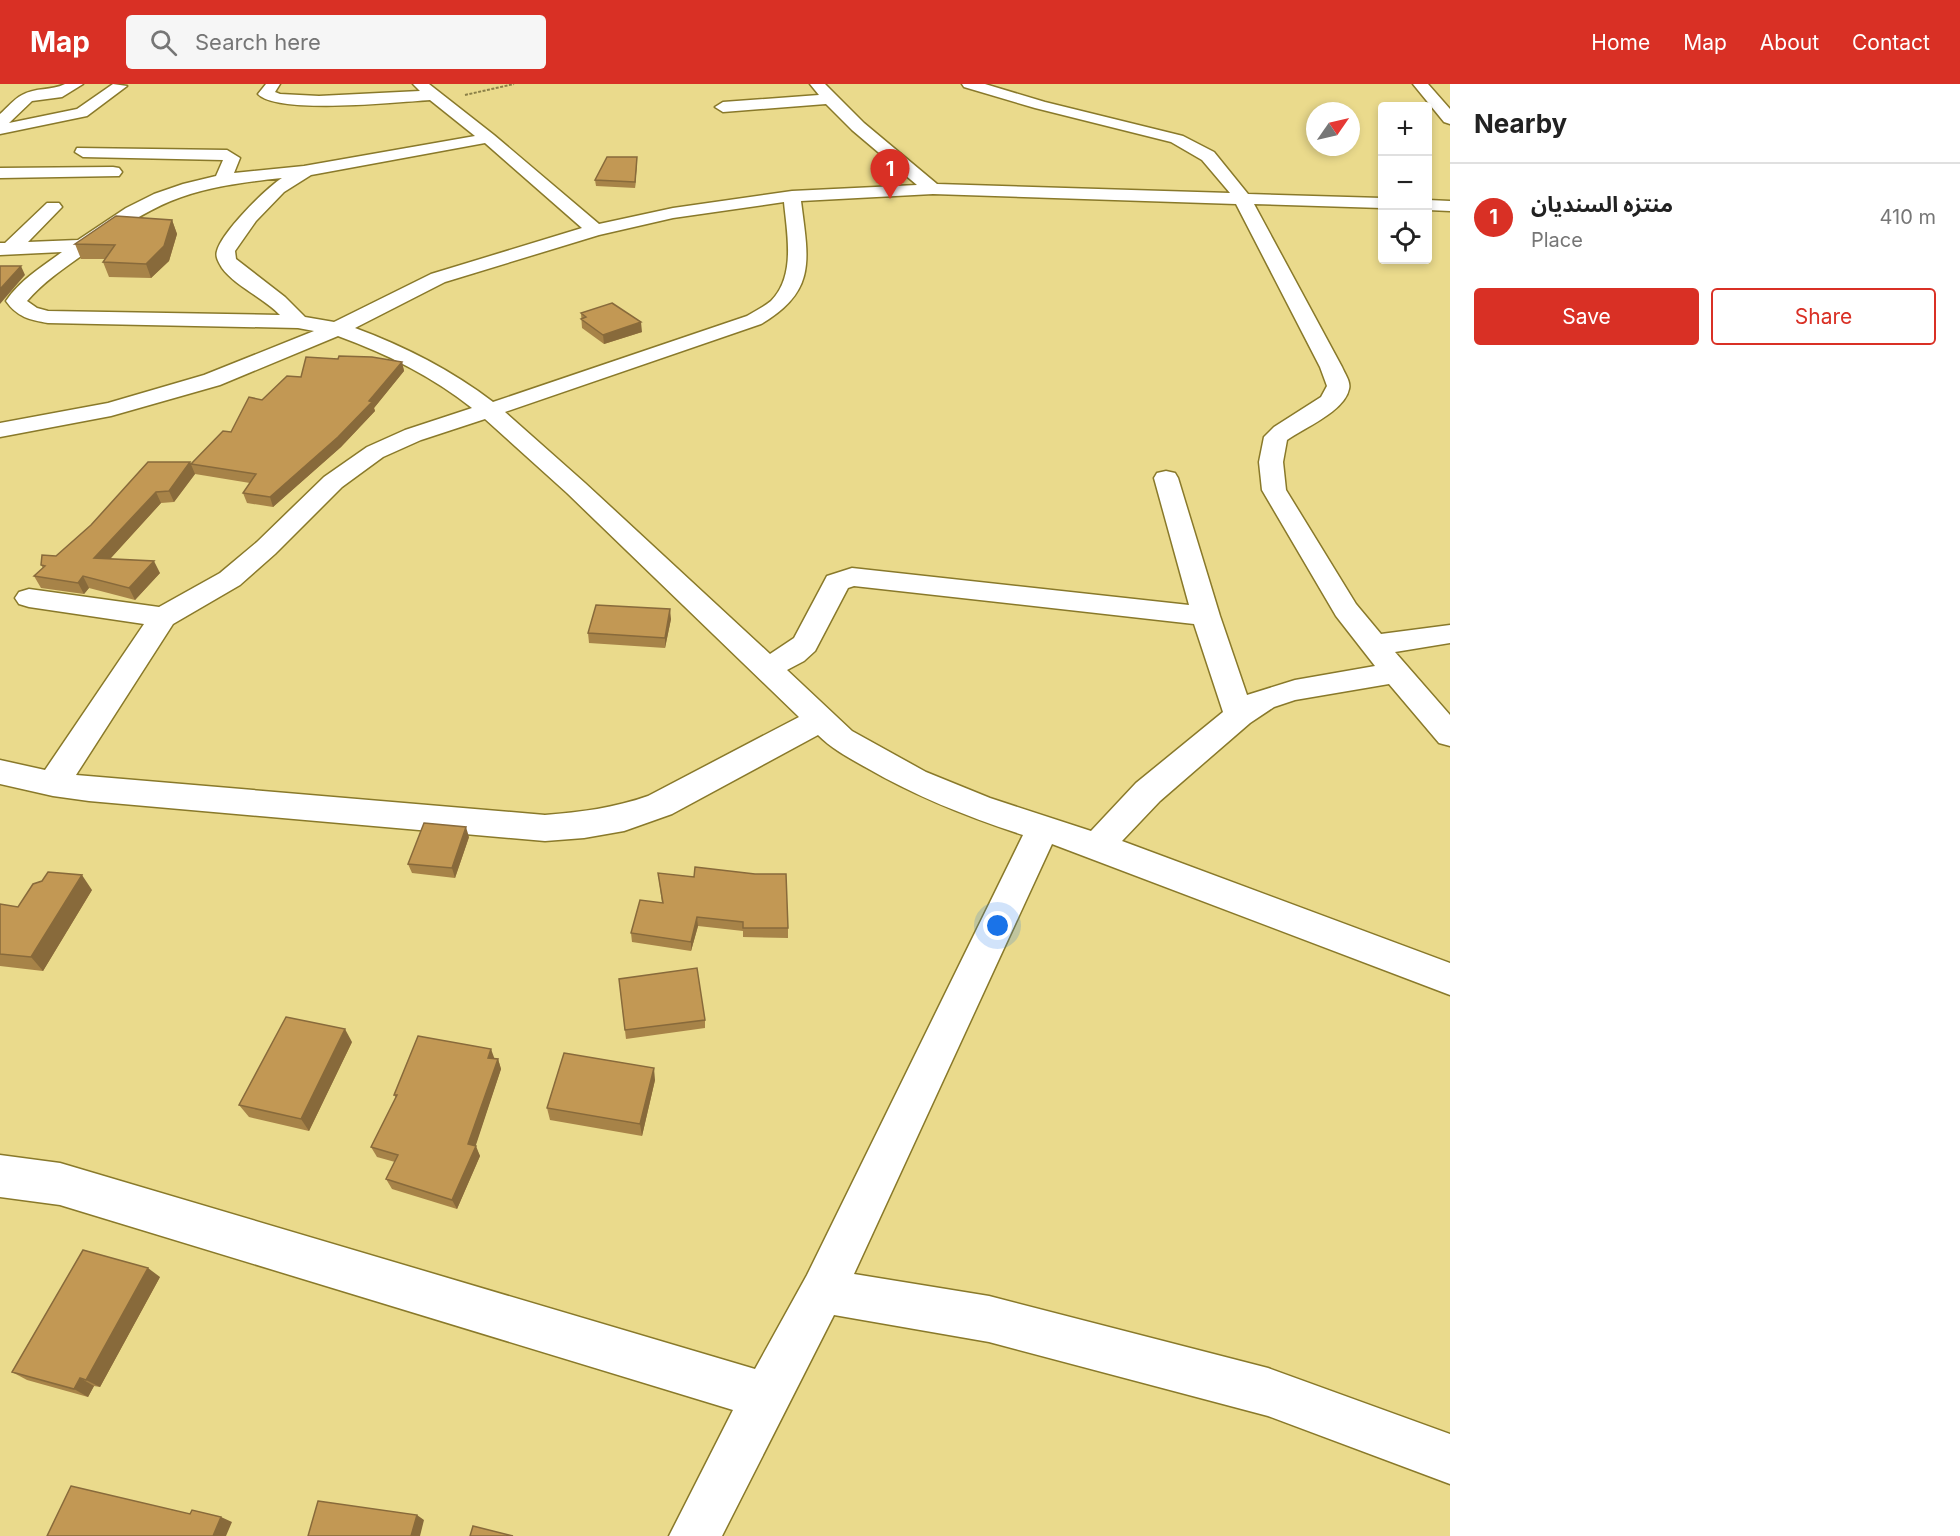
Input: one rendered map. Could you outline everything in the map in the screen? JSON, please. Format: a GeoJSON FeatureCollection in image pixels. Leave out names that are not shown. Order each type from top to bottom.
{"type":"FeatureCollection","features":[{"type":"Feature","properties":{"kind":"street"},"geometry":{"type":"LineString","coordinates":[[0,122],[27,98],[35,95],[57,94],[76,84]]}},
{"type":"Feature","properties":{"kind":"street"},"geometry":{"type":"LineString","coordinates":[[273,84],[266,94],[280,99],[343,101],[431,93],[488,138],[595,230]]}},
{"type":"Feature","properties":{"kind":"street"},"geometry":{"type":"LineString","coordinates":[[818,84],[868,136],[933,189]]}},
{"type":"Feature","properties":{"kind":"street"},"geometry":{"type":"LineString","coordinates":[[969,84],[1040,105],[1178,139],[1208,156],[1224,173],[1242,198],[1331,367],[1338,388],[1336,396],[1328,404],[1276,437],[1271,462],[1274,490],[1346,610],[1396,674],[1450,735]]}},
{"type":"Feature","properties":{"kind":"street"},"geometry":{"type":"LineString","coordinates":[[1420,84],[1450,118]]}},
{"type":"Feature","properties":{"kind":"street"},"geometry":{"type":"LineString","coordinates":[[0,129],[82,113],[120,86]]}},
{"type":"Feature","properties":{"kind":"street"},"geometry":{"type":"LineString","coordinates":[[723,108],[830,99]]}},
{"type":"Feature","properties":{"kind":"street"},"geometry":{"type":"LineString","coordinates":[[488,138],[306,171],[195,186],[159,198],[122,219],[84,245],[25,289],[16,301],[30,314],[48,317],[298,322],[337,329],[382,345],[457,385],[489,410],[576,488],[768,668],[841,740],[915,781],[978,807],[1097,846],[1450,979]]}},
{"type":"Feature","properties":{"kind":"street"},"geometry":{"type":"LineString","coordinates":[[83,152],[227,155],[232,158],[232,162],[223,181]]}},
{"type":"Feature","properties":{"kind":"street"},"geometry":{"type":"LineString","coordinates":[[298,322],[278,301],[231,267],[226,258],[226,251],[256,210],[278,188],[306,171]]}},
{"type":"Feature","properties":{"kind":"street"},"geometry":{"type":"LineString","coordinates":[[0,173],[113,172]]}},
{"type":"Feature","properties":{"kind":"street"},"geometry":{"type":"LineString","coordinates":[[0,430],[111,409],[212,380],[337,329],[438,278],[595,230],[673,213],[792,196],[933,189],[1378,203]]}},
{"type":"Feature","properties":{"kind":"street"},"geometry":{"type":"LineString","coordinates":[[53,784],[163,617],[230,579],[266,548],[291,521],[333,483],[375,452],[413,435],[695,342],[754,320],[777,306],[789,291],[797,265],[792,196]]}},
{"type":"Feature","properties":{"kind":"street"},"geometry":{"type":"LineString","coordinates":[[1432,205],[1450,206]]}},
{"type":"Feature","properties":{"kind":"street"},"geometry":{"type":"LineString","coordinates":[[6,249],[53,207]]}},
{"type":"Feature","properties":{"kind":"street"},"geometry":{"type":"LineString","coordinates":[[6,249],[84,245]]}},
{"type":"Feature","properties":{"kind":"street"},"geometry":{"type":"LineString","coordinates":[[1166,478],[1206,616],[1239,715]]}},
{"type":"Feature","properties":{"kind":"street"},"geometry":{"type":"LineString","coordinates":[[768,668],[794,654],[805,644],[837,582],[847,577],[1206,616]]}},
{"type":"Feature","properties":{"kind":"street"},"geometry":{"type":"LineString","coordinates":[[28,598],[163,617]]}},
{"type":"Feature","properties":{"kind":"street"},"geometry":{"type":"LineString","coordinates":[[1375,645],[1450,634]]}},
{"type":"Feature","properties":{"kind":"street"},"geometry":{"type":"LineString","coordinates":[[1097,846],[1148,792],[1239,715],[1263,699],[1295,690],[1396,674]]}},
{"type":"Feature","properties":{"kind":"street"},"geometry":{"type":"LineString","coordinates":[[0,772],[53,784],[545,828],[584,825],[624,818],[660,805],[820,720]]}},
{"type":"Feature","properties":{"kind":"street"},"geometry":{"type":"LineString","coordinates":[[695,1536],[766,1396],[823,1291],[1042,828]]}},
{"type":"Feature","properties":{"kind":"street"},"geometry":{"type":"LineString","coordinates":[[0,1176],[60,1184],[766,1396]]}},
{"type":"Feature","properties":{"kind":"street"},"geometry":{"type":"LineString","coordinates":[[823,1291],[988,1319],[1268,1392],[1450,1460]]}},
{"type":"Feature","properties":{"kind":"path"},"geometry":{"type":"LineString","coordinates":[[431,93],[514,84]]}},
{"type":"Feature","properties":{"kind":"building"},"geometry":{"type":"Polygon","coordinates":[[[607,157],[637,157],[635,182],[595,180],[607,157]]]}},
{"type":"Feature","properties":{"kind":"building"},"geometry":{"type":"Polygon","coordinates":[[[116,216],[172,220],[164,246],[146,264],[103,262],[115,245],[75,244],[116,216]]]}},
{"type":"Feature","properties":{"kind":"building"},"geometry":{"type":"Polygon","coordinates":[[[0,266],[21,266],[0,289],[0,266]]]}},
{"type":"Feature","properties":{"kind":"building"},"geometry":{"type":"Polygon","coordinates":[[[612,303],[641,322],[603,335],[581,319],[586,317],[581,313],[612,303]]]}},
{"type":"Feature","properties":{"kind":"building"},"geometry":{"type":"Polygon","coordinates":[[[339,356],[372,357],[402,362],[369,401],[372,402],[338,437],[270,497],[243,493],[256,474],[191,464],[223,431],[231,432],[249,397],[262,400],[287,376],[301,377],[306,357],[338,359],[339,356]]]}},
{"type":"Feature","properties":{"kind":"building"},"geometry":{"type":"Polygon","coordinates":[[[148,462],[190,462],[169,491],[156,492],[94,558],[154,561],[129,588],[83,576],[78,583],[34,576],[45,566],[41,565],[42,555],[56,556],[91,525],[148,462]]]}},
{"type":"Feature","properties":{"kind":"building"},"geometry":{"type":"Polygon","coordinates":[[[596,605],[670,609],[665,638],[588,633],[596,605]]]}},
{"type":"Feature","properties":{"kind":"building"},"geometry":{"type":"Polygon","coordinates":[[[424,823],[466,827],[452,868],[408,864],[424,823]]]}},
{"type":"Feature","properties":{"kind":"building"},"geometry":{"type":"Polygon","coordinates":[[[695,867],[755,874],[786,874],[788,928],[743,928],[743,922],[697,917],[691,942],[631,933],[640,900],[663,903],[658,873],[694,877],[695,867]]]}},
{"type":"Feature","properties":{"kind":"building"},"geometry":{"type":"Polygon","coordinates":[[[48,872],[82,875],[31,957],[0,954],[0,904],[18,907],[33,884],[42,881],[48,872]]]}},
{"type":"Feature","properties":{"kind":"building"},"geometry":{"type":"Polygon","coordinates":[[[697,968],[705,1020],[625,1030],[619,979],[697,968]]]}},
{"type":"Feature","properties":{"kind":"building"},"geometry":{"type":"Polygon","coordinates":[[[286,1017],[345,1029],[301,1119],[239,1105],[286,1017]]]}},
{"type":"Feature","properties":{"kind":"building"},"geometry":{"type":"Polygon","coordinates":[[[418,1036],[491,1049],[488,1058],[498,1059],[468,1144],[476,1146],[452,1200],[386,1179],[398,1155],[371,1147],[397,1095],[394,1095],[418,1036]]]}},
{"type":"Feature","properties":{"kind":"building"},"geometry":{"type":"Polygon","coordinates":[[[564,1053],[654,1068],[640,1124],[547,1108],[564,1053]]]}},
{"type":"Feature","properties":{"kind":"building"},"geometry":{"type":"Polygon","coordinates":[[[83,1250],[148,1268],[86,1380],[80,1378],[74,1389],[12,1372],[83,1250]]]}},
{"type":"Feature","properties":{"kind":"building"},"geometry":{"type":"Polygon","coordinates":[[[71,1486],[190,1514],[192,1510],[221,1517],[213,1536],[47,1536],[71,1486]]]}},
{"type":"Feature","properties":{"kind":"building"},"geometry":{"type":"Polygon","coordinates":[[[318,1501],[417,1515],[411,1536],[308,1536],[318,1501]]]}},
{"type":"Feature","properties":{"kind":"building"},"geometry":{"type":"Polygon","coordinates":[[[473,1526],[513,1536],[470,1536],[473,1526]]]}},
{"type":"Feature","properties":{"kind":"place","name":"منتزه السنديان"},"geometry":{"type":"Point","coordinates":[890,199]}}]}
